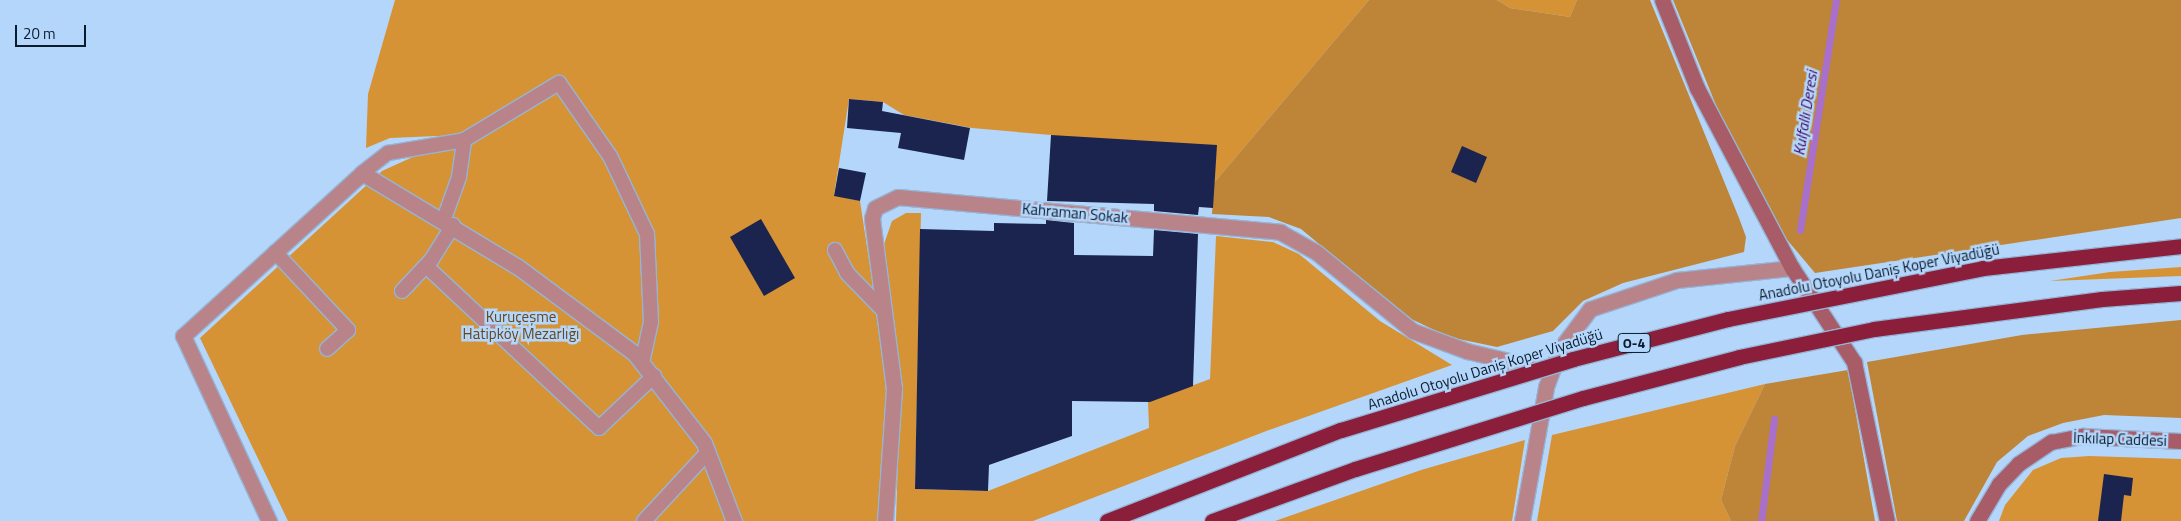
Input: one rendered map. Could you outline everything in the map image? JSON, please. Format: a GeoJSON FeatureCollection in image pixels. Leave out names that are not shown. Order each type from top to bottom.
{"type":"FeatureCollection","features":[{"type":"Feature","properties":{"kind":"highway","name":"Anadolu Otoyolu Daniş Koper Viyadüğü"},"geometry":{"type":"LineString","coordinates":[[1107,521],[1341,430],[1573,359],[1728,319],[1983,268],[2181,246]]}},
{"type":"Feature","properties":{"kind":"highway"},"geometry":{"type":"LineString","coordinates":[[1212,521],[1412,451],[1583,398],[1739,357],[1874,329],[2102,299],[2181,294]]}},
{"type":"Feature","properties":{"kind":"street"},"geometry":{"type":"LineString","coordinates":[[1662,0],[1696,88],[1792,268],[1840,338],[1860,378],[1887,521]]}},
{"type":"Feature","properties":{"kind":"street"},"geometry":{"type":"LineString","coordinates":[[269,521],[183,336],[362,173],[449,222],[518,267],[642,363],[654,376],[708,452],[734,521]]}},
{"type":"Feature","properties":{"kind":"street","name":"Kahraman Sokak"},"geometry":{"type":"LineString","coordinates":[[885,521],[894,388],[872,218],[880,204],[898,198],[1265,229],[1295,238],[1316,252],[1413,331],[1467,351],[1552,371]]}},
{"type":"Feature","properties":{"kind":"street"},"geometry":{"type":"LineString","coordinates":[[1522,521],[1552,371],[1574,325],[1597,306],[1677,280],[1792,268]]}},
{"type":"Feature","properties":{"kind":"street","name":"İnkılap Caddesi"},"geometry":{"type":"LineString","coordinates":[[1977,521],[1999,484],[2051,442],[2083,436],[2181,441]]}},
{"type":"Feature","properties":{"kind":"lane"},"geometry":{"type":"LineString","coordinates":[[362,173],[388,153],[464,140],[559,83],[610,156],[647,234],[651,322],[642,363]]}},
{"type":"Feature","properties":{"kind":"lane"},"geometry":{"type":"LineString","coordinates":[[402,291],[426,266],[449,222],[459,177],[464,140]]}},
{"type":"Feature","properties":{"kind":"lane"},"geometry":{"type":"LineString","coordinates":[[835,250],[847,273],[884,310]]}},
{"type":"Feature","properties":{"kind":"lane"},"geometry":{"type":"LineString","coordinates":[[276,252],[348,330],[327,349]]}},
{"type":"Feature","properties":{"kind":"lane"},"geometry":{"type":"LineString","coordinates":[[426,266],[599,428],[654,376]]}},
{"type":"Feature","properties":{"kind":"lane"},"geometry":{"type":"LineString","coordinates":[[644,521],[708,452]]}},
{"type":"Feature","properties":{"kind":"green space","name":"Kuruçeşme Hatipköy Mezarlığı"},"geometry":{"type":"Polygon","coordinates":[[[395,0],[1369,0],[1214,183],[1051,135],[972,128],[904,115],[883,102],[849,99],[834,195],[860,201],[879,325],[887,400],[878,521],[288,521],[200,338],[382,171],[461,135],[390,138],[366,148],[368,94],[395,0]]]}},
{"type":"Feature","properties":{"kind":"green space"},"geometry":{"type":"Polygon","coordinates":[[[1497,0],[1577,0],[1570,17],[1510,8],[1497,0]]]}},
{"type":"Feature","properties":{"kind":"green space"},"geometry":{"type":"Polygon","coordinates":[[[906,213],[921,213],[915,489],[988,491],[1149,428],[1148,402],[1210,379],[1216,236],[1273,242],[1299,254],[1380,321],[1452,365],[1269,430],[1033,521],[896,521],[900,392],[883,247],[892,221],[906,213]]]}},
{"type":"Feature","properties":{"kind":"green space"},"geometry":{"type":"Polygon","coordinates":[[[2181,267],[2181,276],[2050,281],[2110,272],[2181,267]]]}},
{"type":"Feature","properties":{"kind":"green space"},"geometry":{"type":"Polygon","coordinates":[[[1765,384],[1735,446],[1721,500],[1731,521],[1537,521],[1552,435],[1765,384]]]}},
{"type":"Feature","properties":{"kind":"green space"},"geometry":{"type":"Polygon","coordinates":[[[1525,440],[1512,521],[1275,521],[1421,470],[1525,440]]]}},
{"type":"Feature","properties":{"kind":"green space"},"geometry":{"type":"Polygon","coordinates":[[[2089,456],[2181,459],[2181,521],[1999,521],[2005,505],[2033,470],[2061,458],[2089,456]]]}},
{"type":"Feature","properties":{"kind":"shaded area"},"geometry":{"type":"Polygon","coordinates":[[[1369,0],[1497,0],[1510,8],[1570,17],[1577,0],[1650,0],[1739,218],[1746,237],[1744,252],[1623,283],[1583,301],[1553,331],[1497,347],[1449,337],[1407,317],[1301,229],[1269,217],[1212,214],[1214,183],[1369,0]]]}},
{"type":"Feature","properties":{"kind":"shaded area"},"geometry":{"type":"Polygon","coordinates":[[[1673,0],[2181,0],[2181,218],[1815,273],[1773,223],[1745,176],[1673,0]]]}},
{"type":"Feature","properties":{"kind":"shaded area"},"geometry":{"type":"Polygon","coordinates":[[[2181,320],[2181,418],[2104,415],[2063,423],[2028,436],[1997,462],[1964,521],[1897,521],[1867,362],[2022,335],[2181,320]]]}},
{"type":"Feature","properties":{"kind":"shaded area"},"geometry":{"type":"Polygon","coordinates":[[[1848,370],[1875,521],[1731,521],[1721,500],[1735,446],[1765,384],[1848,370]]]}},
{"type":"Feature","properties":{"kind":"building"},"geometry":{"type":"Polygon","coordinates":[[[849,99],[883,102],[882,111],[970,128],[964,160],[898,148],[901,133],[847,128],[849,99]]]}},
{"type":"Feature","properties":{"kind":"building"},"geometry":{"type":"Polygon","coordinates":[[[1051,135],[1217,145],[1213,208],[1199,207],[1198,215],[1154,211],[1154,204],[1047,201],[1051,135]]]}},
{"type":"Feature","properties":{"kind":"building"},"geometry":{"type":"Polygon","coordinates":[[[1462,146],[1487,157],[1476,183],[1451,172],[1462,146]]]}},
{"type":"Feature","properties":{"kind":"building"},"geometry":{"type":"Polygon","coordinates":[[[839,168],[866,173],[860,201],[834,196],[839,168]]]}},
{"type":"Feature","properties":{"kind":"building"},"geometry":{"type":"Polygon","coordinates":[[[761,219],[795,278],[764,296],[730,237],[761,219]]]}},
{"type":"Feature","properties":{"kind":"building"},"geometry":{"type":"Polygon","coordinates":[[[1046,220],[1074,223],[1074,255],[1153,256],[1154,230],[1198,234],[1193,386],[1150,402],[1072,401],[1072,436],[989,465],[988,491],[915,489],[920,229],[994,231],[994,223],[1046,224],[1046,220]]]}},
{"type":"Feature","properties":{"kind":"building"},"geometry":{"type":"Polygon","coordinates":[[[2104,474],[2133,478],[2131,496],[2124,495],[2121,521],[2098,521],[2104,474]]]}},
{"type":"Feature","properties":{"kind":"waterway","name":"Kulfallı Deresi"},"geometry":{"type":"LineString","coordinates":[[1800,230],[1836,0]]}},
{"type":"Feature","properties":{"kind":"waterway","name":"Kulfallı Deresi"},"geometry":{"type":"LineString","coordinates":[[1761,521],[1774,419]]}}]}
